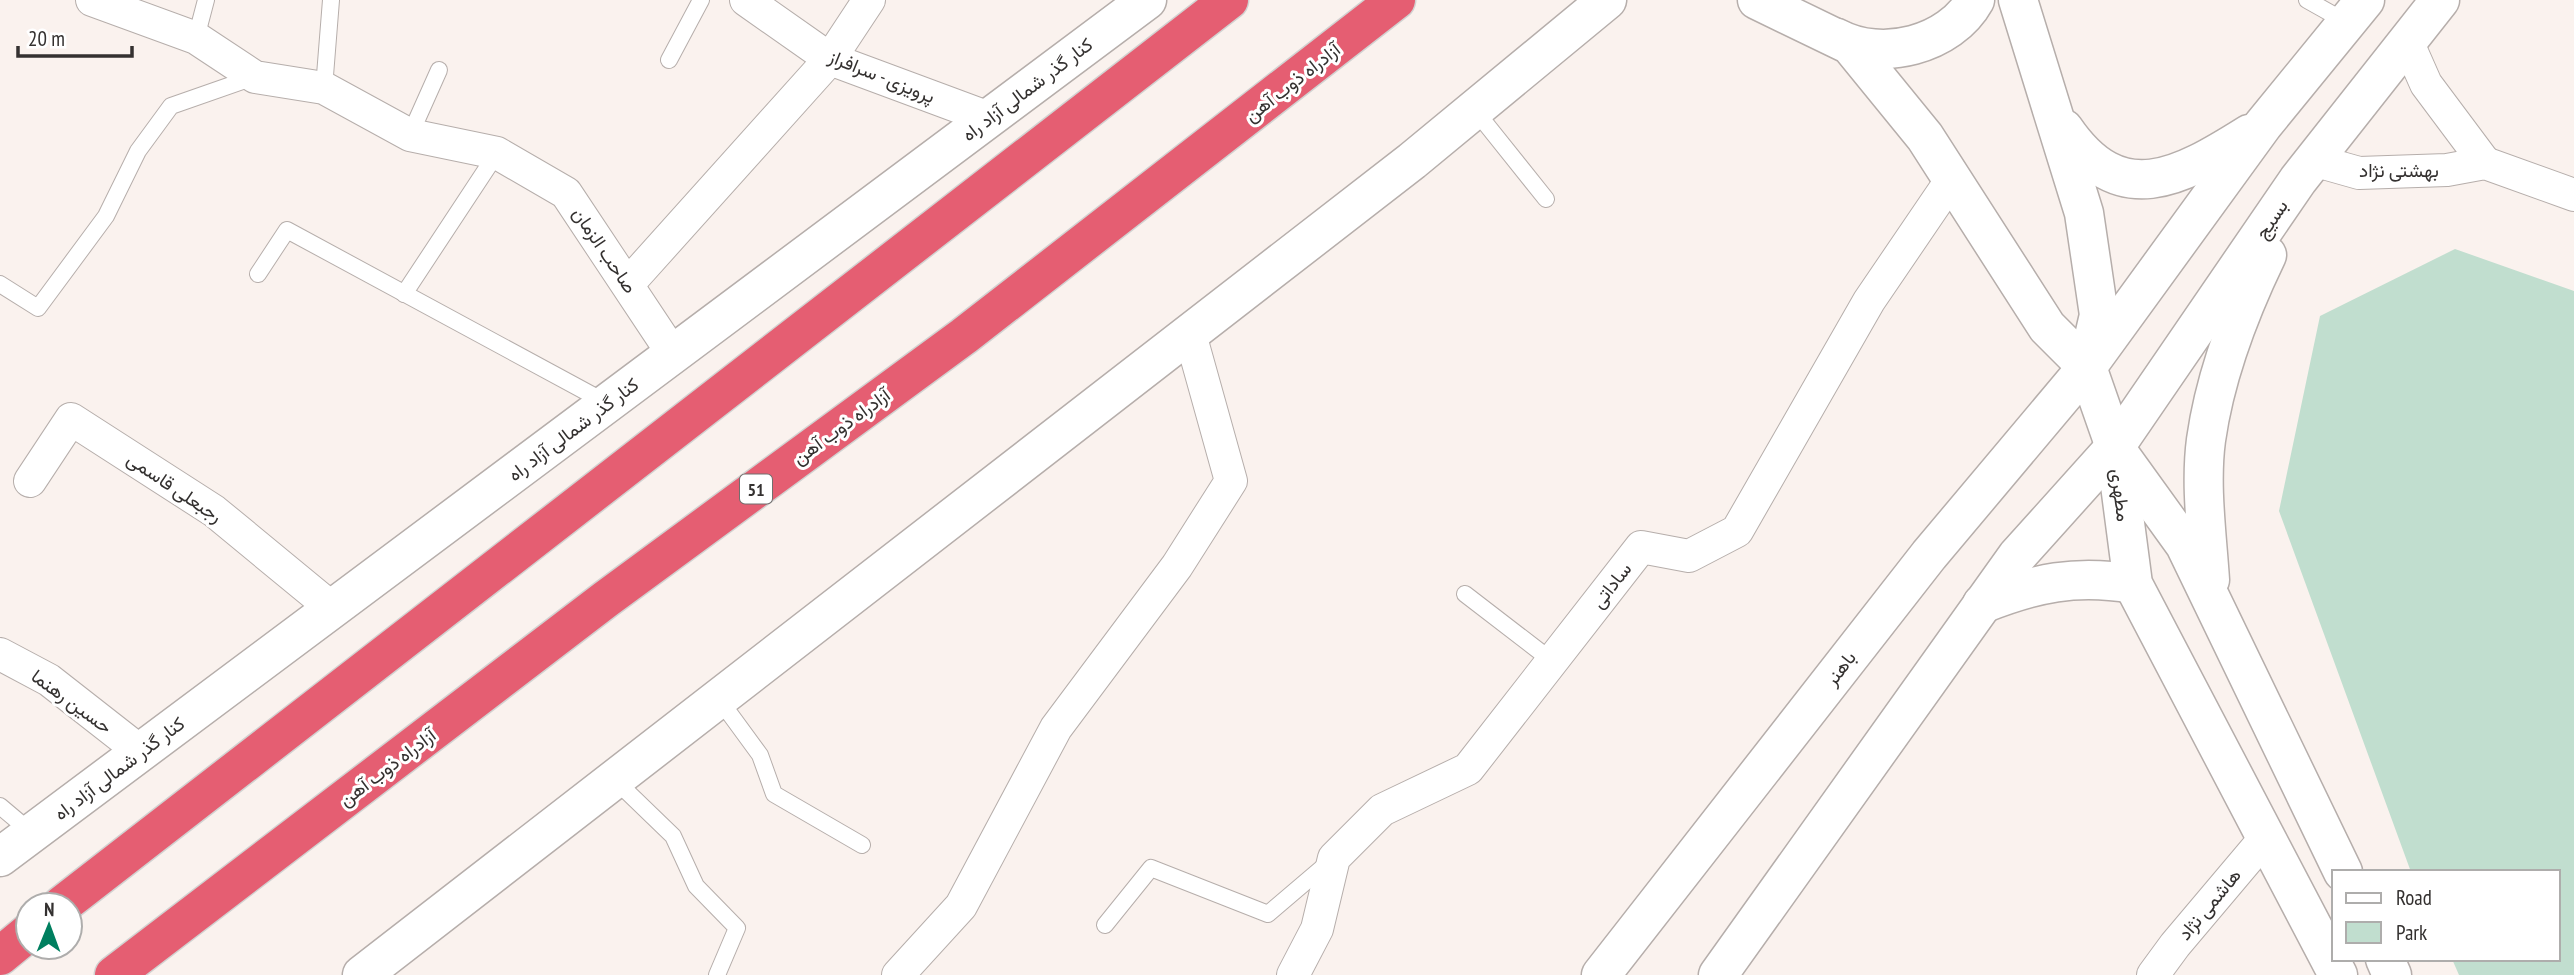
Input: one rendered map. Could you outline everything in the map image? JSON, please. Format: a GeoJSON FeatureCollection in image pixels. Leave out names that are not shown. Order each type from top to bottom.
{"type":"FeatureCollection","features":[{"type":"Feature","properties":{"kind":"highway"},"geometry":{"type":"LineString","coordinates":[[80,891],[1229,0]]}},
{"type":"Feature","properties":{"kind":"highway","name":"آزادراه ذوب آهن"},"geometry":{"type":"LineString","coordinates":[[114,975],[606,599],[964,336],[1396,0]]}},
{"type":"Feature","properties":{"kind":"highway"},"geometry":{"type":"LineString","coordinates":[[0,956],[14,944]]}},
{"type":"Feature","properties":{"kind":"main road","name":"کنار گذر شمالی آزاد راه"},"geometry":{"type":"LineString","coordinates":[[0,857],[1147,0]]}},
{"type":"Feature","properties":{"kind":"main road"},"geometry":{"type":"LineString","coordinates":[[1757,0],[1850,45],[1884,49],[1918,44],[1949,28],[1975,0]]}},
{"type":"Feature","properties":{"kind":"main road"},"geometry":{"type":"LineString","coordinates":[[1718,975],[2017,556],[2115,447],[2087,367],[2047,327],[1925,137],[1850,45],[1816,27],[1790,0]]}},
{"type":"Feature","properties":{"kind":"main road"},"geometry":{"type":"LineString","coordinates":[[2018,0],[2084,213],[2099,315],[2087,367]]}},
{"type":"Feature","properties":{"kind":"main road","name":"بسیج"},"geometry":{"type":"LineString","coordinates":[[2115,447],[2313,160],[2440,0]]}},
{"type":"Feature","properties":{"kind":"main road"},"geometry":{"type":"LineString","coordinates":[[362,975],[1412,161],[1609,2]]}},
{"type":"Feature","properties":{"kind":"main road"},"geometry":{"type":"LineString","coordinates":[[2087,367],[2263,125],[2357,11]]}},
{"type":"Feature","properties":{"kind":"main road"},"geometry":{"type":"LineString","coordinates":[[2050,108],[2080,153],[2100,169],[2123,179],[2163,177],[2193,165],[2263,125]]}},
{"type":"Feature","properties":{"kind":"main road"},"geometry":{"type":"LineString","coordinates":[[2211,600],[2205,515],[2206,440],[2225,357],[2256,278],[2313,160]]}},
{"type":"Feature","properties":{"kind":"main road","name":"باهنر"},"geometry":{"type":"LineString","coordinates":[[1601,975],[1929,555],[2087,367]]}},
{"type":"Feature","properties":{"kind":"main road","name":"مطهری"},"geometry":{"type":"LineString","coordinates":[[2115,447],[2133,584],[2338,975]]}},
{"type":"Feature","properties":{"kind":"main road","name":"مطهری"},"geometry":{"type":"LineString","coordinates":[[2115,447],[2185,545],[2342,870]]}},
{"type":"Feature","properties":{"kind":"main road"},"geometry":{"type":"LineString","coordinates":[[1982,604],[2027,586],[2073,579],[2133,584]]}},
{"type":"Feature","properties":{"kind":"street","name":"صاحب الزمان"},"geometry":{"type":"LineString","coordinates":[[92,0],[196,38],[255,76],[324,88],[410,135],[497,153],[566,193],[673,354]]}},
{"type":"Feature","properties":{"kind":"street","name":"پرویزی - سرافراز"},"geometry":{"type":"LineString","coordinates":[[746,0],[830,59],[989,118]]}},
{"type":"Feature","properties":{"kind":"street"},"geometry":{"type":"LineString","coordinates":[[628,284],[830,59],[869,0]]}},
{"type":"Feature","properties":{"kind":"street"},"geometry":{"type":"LineString","coordinates":[[2407,41],[2426,84],[2485,163],[2574,195]]}},
{"type":"Feature","properties":{"kind":"street","name":"بهشتی نژاد"},"geometry":{"type":"LineString","coordinates":[[2313,160],[2359,173],[2448,170],[2485,163]]}},
{"type":"Feature","properties":{"kind":"street","name":"ساداتی"},"geometry":{"type":"LineString","coordinates":[[1334,859],[1382,810],[1468,769],[1641,547],[1689,556],[1737,531],[1869,300],[1952,179]]}},
{"type":"Feature","properties":{"kind":"street"},"geometry":{"type":"LineString","coordinates":[[898,975],[961,906],[1056,728],[1177,566],[1231,481],[1189,334]]}},
{"type":"Feature","properties":{"kind":"street","name":"رجبعلی قاسمی"},"geometry":{"type":"LineString","coordinates":[[30,481],[71,419],[214,511],[333,608]]}},
{"type":"Feature","properties":{"kind":"street","name":"حسین رهنما"},"geometry":{"type":"LineString","coordinates":[[0,653],[49,680],[141,752]]}},
{"type":"Feature","properties":{"kind":"street","name":"هاشمی نژاد"},"geometry":{"type":"LineString","coordinates":[[2153,975],[2175,944],[2267,836]]}},
{"type":"Feature","properties":{"kind":"street"},"geometry":{"type":"LineString","coordinates":[[1293,975],[1317,929],[1334,859]]}},
{"type":"Feature","properties":{"kind":"lane"},"geometry":{"type":"LineString","coordinates":[[196,38],[206,0]]}},
{"type":"Feature","properties":{"kind":"lane"},"geometry":{"type":"LineString","coordinates":[[324,88],[331,0]]}},
{"type":"Feature","properties":{"kind":"lane"},"geometry":{"type":"LineString","coordinates":[[670,60],[701,0]]}},
{"type":"Feature","properties":{"kind":"lane"},"geometry":{"type":"LineString","coordinates":[[2307,0],[2357,11]]}},
{"type":"Feature","properties":{"kind":"lane"},"geometry":{"type":"LineString","coordinates":[[410,135],[439,70]]}},
{"type":"Feature","properties":{"kind":"lane"},"geometry":{"type":"LineString","coordinates":[[0,284],[38,308],[106,216],[138,151],[171,106],[255,76]]}},
{"type":"Feature","properties":{"kind":"lane"},"geometry":{"type":"LineString","coordinates":[[1474,109],[1546,199]]}},
{"type":"Feature","properties":{"kind":"lane"},"geometry":{"type":"LineString","coordinates":[[404,294],[497,153]]}},
{"type":"Feature","properties":{"kind":"lane"},"geometry":{"type":"LineString","coordinates":[[258,274],[287,230],[607,404]]}},
{"type":"Feature","properties":{"kind":"lane"},"geometry":{"type":"LineString","coordinates":[[1465,594],[1552,661]]}},
{"type":"Feature","properties":{"kind":"lane"},"geometry":{"type":"LineString","coordinates":[[719,699],[760,755],[774,794],[862,845]]}},
{"type":"Feature","properties":{"kind":"lane"},"geometry":{"type":"LineString","coordinates":[[614,779],[673,836],[696,886],[737,928],[717,975]]}},
{"type":"Feature","properties":{"kind":"lane"},"geometry":{"type":"LineString","coordinates":[[0,806],[32,833]]}},
{"type":"Feature","properties":{"kind":"lane"},"geometry":{"type":"LineString","coordinates":[[1105,925],[1151,868],[1268,914],[1334,859]]}},
{"type":"Feature","properties":{"kind":"green space"},"geometry":{"type":"Polygon","coordinates":[[[2455,249],[2574,291],[2574,975],[2459,975],[2453,961],[2560,961],[2560,870],[2410,870],[2279,511],[2320,316],[2455,249]]]}}]}
